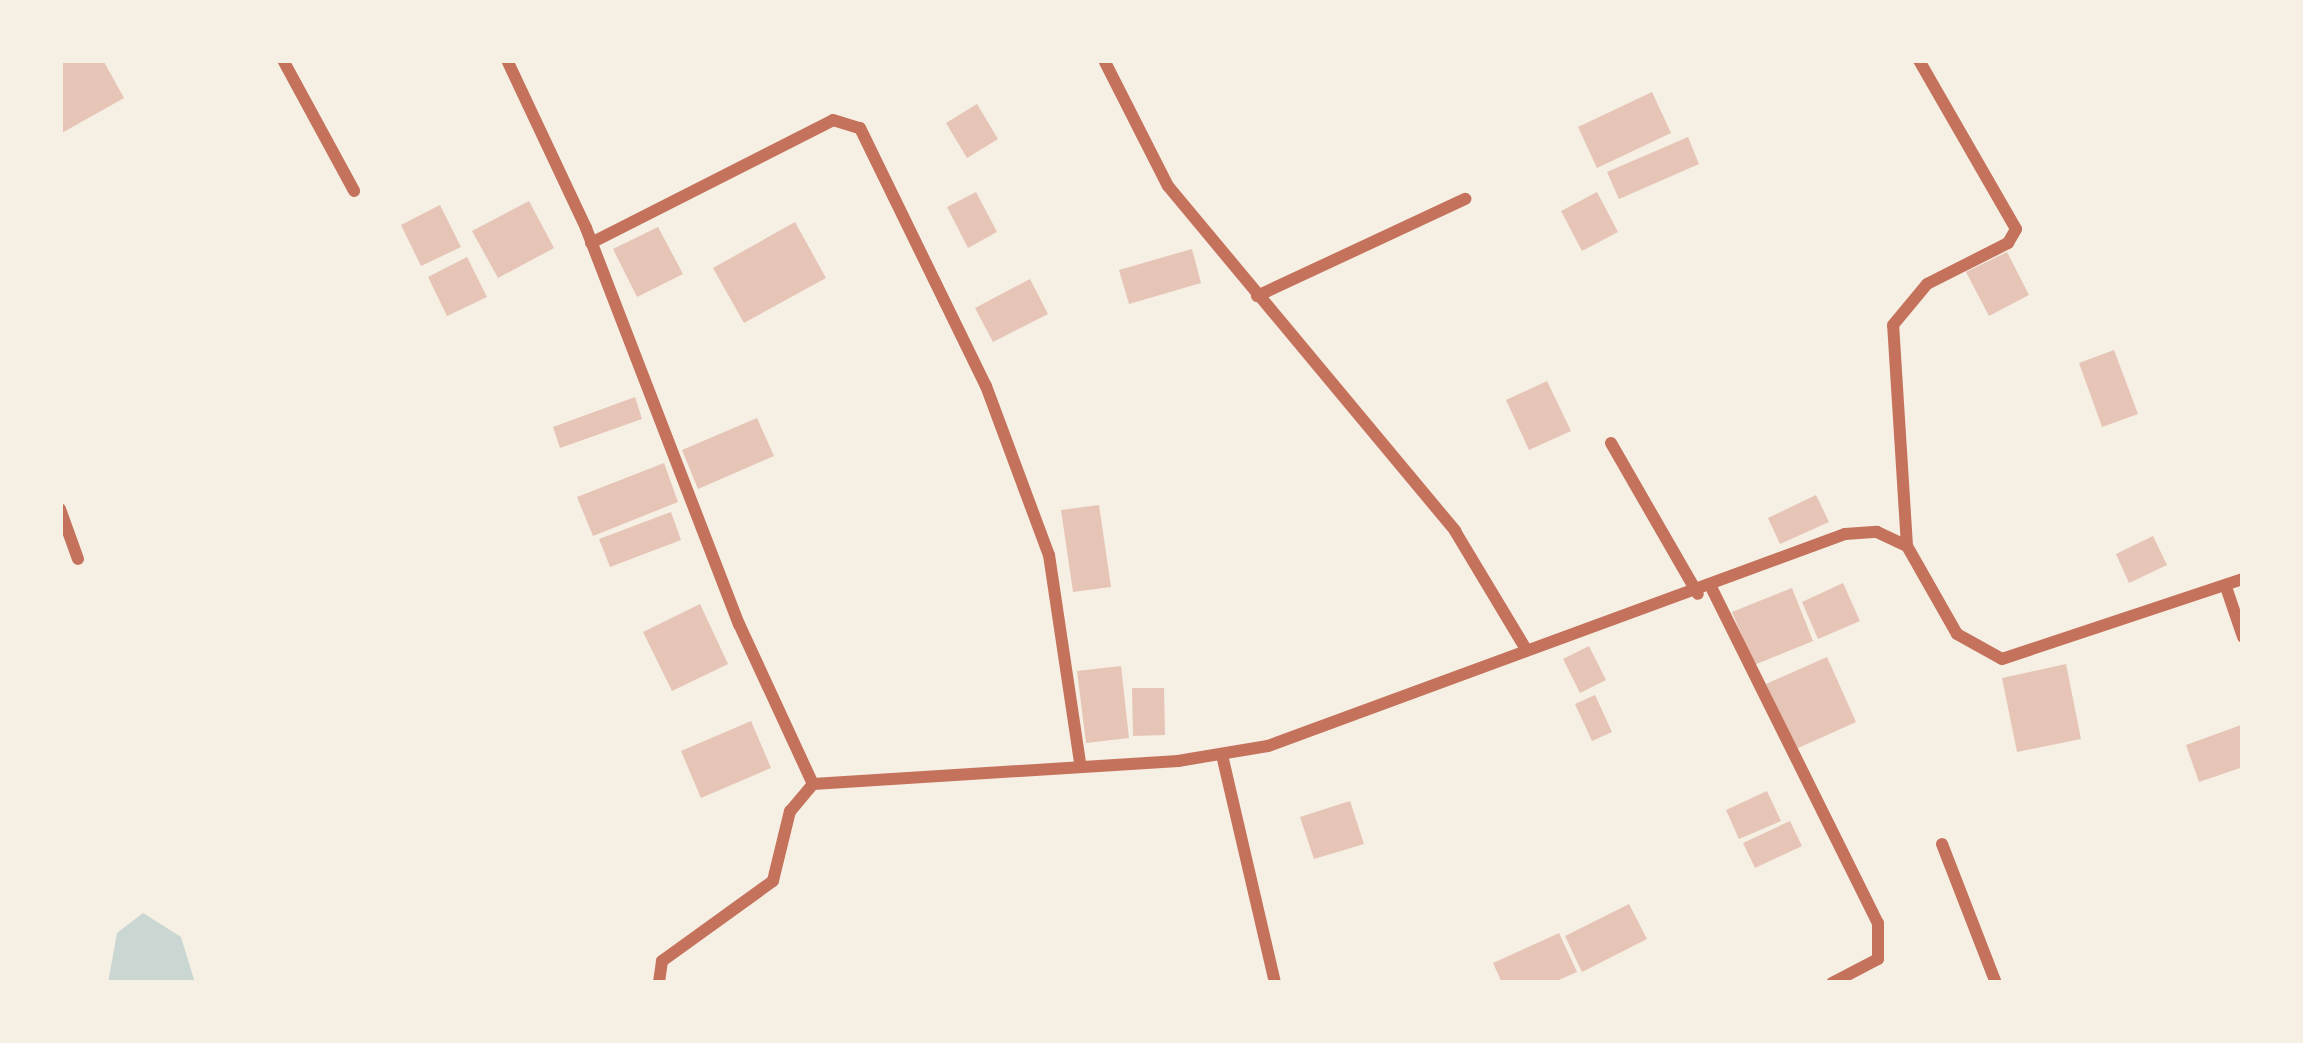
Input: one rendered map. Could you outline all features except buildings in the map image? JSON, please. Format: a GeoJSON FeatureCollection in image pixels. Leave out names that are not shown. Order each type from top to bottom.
{"type":"FeatureCollection","features":[{"type":"Feature","properties":{"kind":"street"},"geometry":{"type":"LineString","coordinates":[[283,60],[354,191]]}},
{"type":"Feature","properties":{"kind":"street"},"geometry":{"type":"LineString","coordinates":[[507,60],[591,243],[739,624],[813,784]]}},
{"type":"Feature","properties":{"kind":"street"},"geometry":{"type":"LineString","coordinates":[[1104,60],[1168,186],[1455,531],[1526,649]]}},
{"type":"Feature","properties":{"kind":"street"},"geometry":{"type":"LineString","coordinates":[[1919,60],[2016,229],[2008,243],[1927,284],[1893,325],[1907,546],[1957,634],[2002,658],[2243,579]]}},
{"type":"Feature","properties":{"kind":"street"},"geometry":{"type":"LineString","coordinates":[[591,243],[833,120],[860,128],[986,386],[1048,555],[1080,763]]}},
{"type":"Feature","properties":{"kind":"street"},"geometry":{"type":"LineString","coordinates":[[1257,296],[1465,199]]}},
{"type":"Feature","properties":{"kind":"street"},"geometry":{"type":"LineString","coordinates":[[1611,443],[1705,591],[1879,923],[1878,959],[1832,983]]}},
{"type":"Feature","properties":{"kind":"street"},"geometry":{"type":"LineString","coordinates":[[60,509],[78,559]]}},
{"type":"Feature","properties":{"kind":"street"},"geometry":{"type":"LineString","coordinates":[[659,983],[662,961],[773,881],[790,811],[813,784],[1222,755],[1268,746],[1526,649],[1705,591],[1845,534],[1877,532],[1907,546]]}},
{"type":"Feature","properties":{"kind":"street"},"geometry":{"type":"LineString","coordinates":[[2226,587],[2243,638]]}},
{"type":"Feature","properties":{"kind":"street"},"geometry":{"type":"LineString","coordinates":[[1222,755],[1275,983]]}},
{"type":"Feature","properties":{"kind":"street"},"geometry":{"type":"LineString","coordinates":[[1942,844],[1996,983]]}},
{"type":"Feature","properties":{"kind":"shaded area"},"geometry":{"type":"Polygon","coordinates":[[[143,913],[181,937],[195,983],[108,983],[117,933],[143,913]]]}}]}
